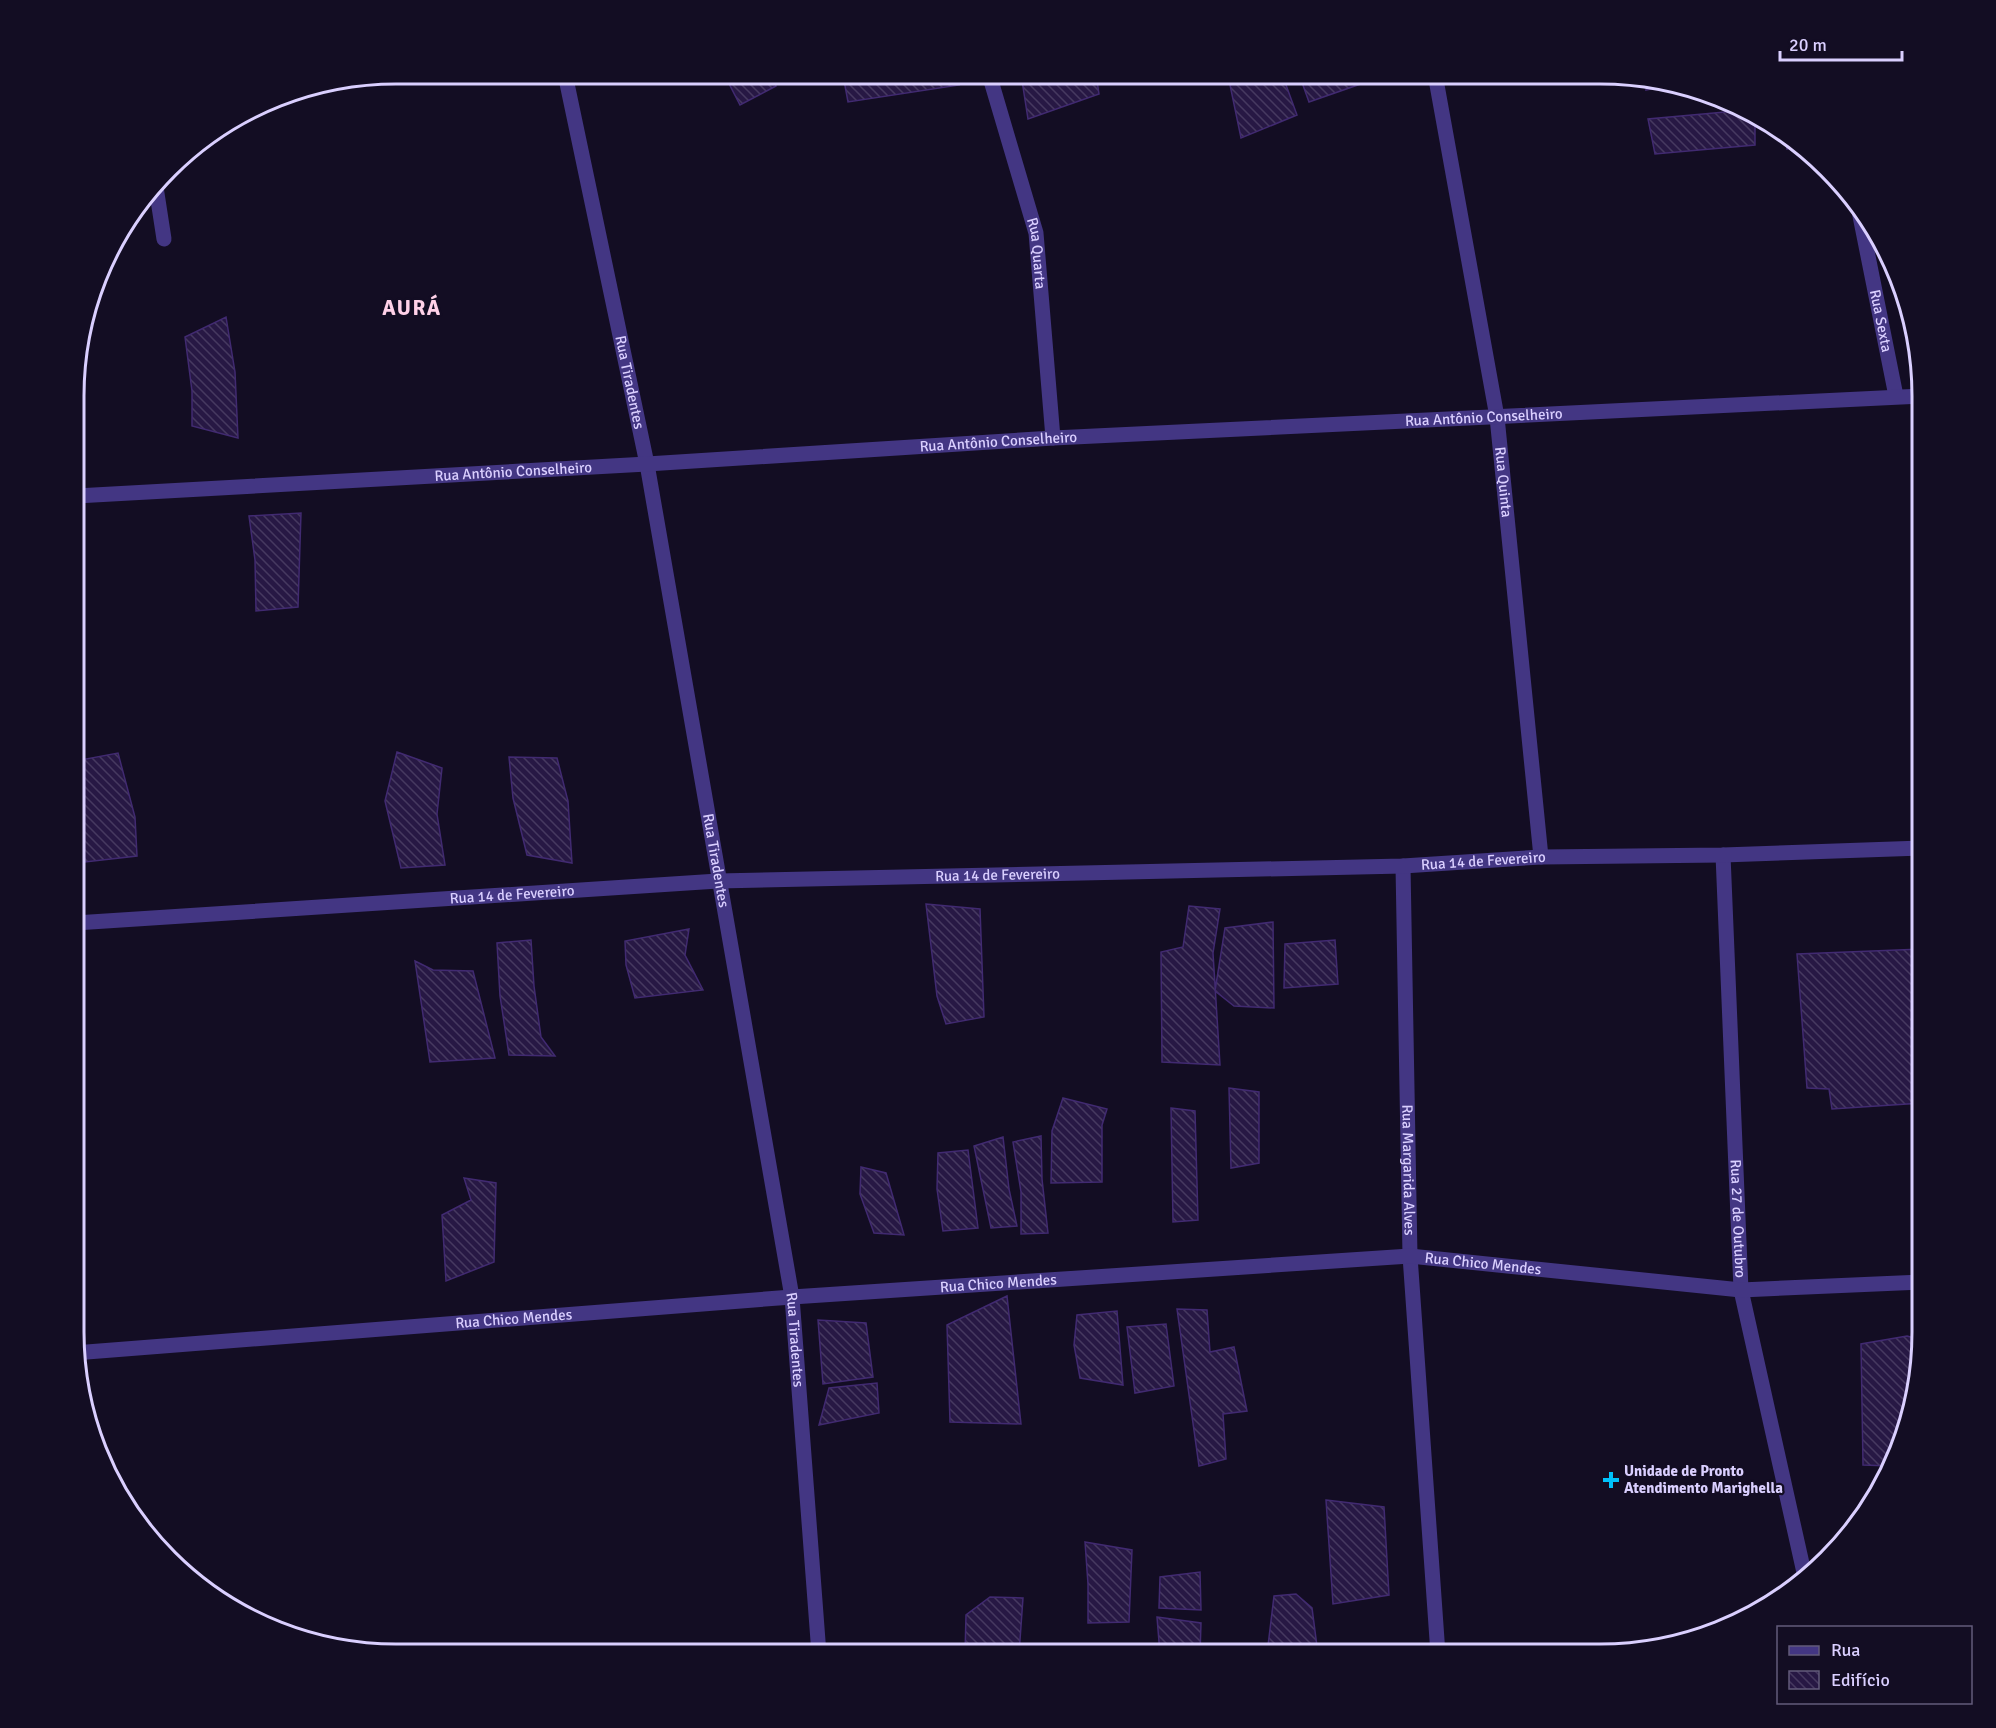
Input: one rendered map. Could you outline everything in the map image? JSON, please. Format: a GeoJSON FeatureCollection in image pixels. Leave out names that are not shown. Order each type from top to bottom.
{"type":"FeatureCollection","features":[{"type":"Feature","properties":{"kind":"street","name":"Rua Tiradentes"},"geometry":{"type":"LineString","coordinates":[[568,84],[647,464],[792,1297],[818,1644]]}},
{"type":"Feature","properties":{"kind":"street","name":"Rua Quarta"},"geometry":{"type":"LineString","coordinates":[[992,84],[1036,233],[1053,438]]}},
{"type":"Feature","properties":{"kind":"street","name":"Rua Quinta"},"geometry":{"type":"LineString","coordinates":[[1437,84],[1497,417],[1541,857]]}},
{"type":"Feature","properties":{"kind":"street"},"geometry":{"type":"LineString","coordinates":[[157,195],[164,239]]}},
{"type":"Feature","properties":{"kind":"street","name":"Rua Sexta"},"geometry":{"type":"LineString","coordinates":[[1862,228],[1896,396]]}},
{"type":"Feature","properties":{"kind":"street","name":"Rua Antônio Conselheiro"},"geometry":{"type":"LineString","coordinates":[[84,496],[647,464],[1053,438],[1912,396]]}},
{"type":"Feature","properties":{"kind":"street","name":"Rua 14 de Fevereiro"},"geometry":{"type":"LineString","coordinates":[[84,922],[718,881],[1403,866],[1541,857],[1723,855],[1912,848]]}},
{"type":"Feature","properties":{"kind":"street","name":"Rua 27 de Outubro"},"geometry":{"type":"LineString","coordinates":[[1723,855],[1741,1290],[1803,1569]]}},
{"type":"Feature","properties":{"kind":"street","name":"Rua Margarida Alves"},"geometry":{"type":"LineString","coordinates":[[1403,866],[1410,1256],[1437,1644]]}},
{"type":"Feature","properties":{"kind":"street","name":"Rua Chico Mendes"},"geometry":{"type":"LineString","coordinates":[[85,1352],[792,1297],[1410,1256],[1741,1290],[1912,1282]]}},
{"type":"Feature","properties":{"kind":"building"},"geometry":{"type":"Polygon","coordinates":[[[729,84],[776,84],[776,86],[740,105],[729,84]]]}},
{"type":"Feature","properties":{"kind":"building"},"geometry":{"type":"Polygon","coordinates":[[[845,84],[959,85],[848,102],[845,84]]]}},
{"type":"Feature","properties":{"kind":"building"},"geometry":{"type":"Polygon","coordinates":[[[1023,84],[1098,84],[1099,94],[1028,119],[1023,84]]]}},
{"type":"Feature","properties":{"kind":"building"},"geometry":{"type":"Polygon","coordinates":[[[1286,84],[1297,115],[1241,138],[1230,85],[1286,84]]]}},
{"type":"Feature","properties":{"kind":"building"},"geometry":{"type":"Polygon","coordinates":[[[1303,84],[1361,84],[1309,102],[1303,84]]]}},
{"type":"Feature","properties":{"kind":"building"},"geometry":{"type":"Polygon","coordinates":[[[1728,112],[1755,125],[1755,145],[1655,154],[1648,119],[1728,112]]]}},
{"type":"Feature","properties":{"kind":"building"},"geometry":{"type":"Polygon","coordinates":[[[226,317],[235,372],[238,438],[192,426],[192,391],[185,337],[226,317]]]}},
{"type":"Feature","properties":{"kind":"building"},"geometry":{"type":"Polygon","coordinates":[[[301,513],[298,607],[256,611],[255,560],[249,516],[301,513]]]}},
{"type":"Feature","properties":{"kind":"building"},"geometry":{"type":"Polygon","coordinates":[[[397,752],[442,768],[437,814],[445,865],[401,868],[385,801],[397,752]]]}},
{"type":"Feature","properties":{"kind":"building"},"geometry":{"type":"Polygon","coordinates":[[[118,753],[135,817],[137,856],[85,862],[84,759],[118,753]]]}},
{"type":"Feature","properties":{"kind":"building"},"geometry":{"type":"Polygon","coordinates":[[[509,757],[557,758],[568,801],[572,863],[527,855],[513,798],[509,757]]]}},
{"type":"Feature","properties":{"kind":"building"},"geometry":{"type":"Polygon","coordinates":[[[926,904],[980,909],[984,1017],[946,1024],[937,996],[926,904]]]}},
{"type":"Feature","properties":{"kind":"building"},"geometry":{"type":"Polygon","coordinates":[[[1189,906],[1220,909],[1213,953],[1220,1065],[1162,1062],[1161,952],[1183,947],[1189,906]]]}},
{"type":"Feature","properties":{"kind":"building"},"geometry":{"type":"Polygon","coordinates":[[[1273,922],[1274,1008],[1234,1006],[1215,991],[1225,928],[1273,922]]]}},
{"type":"Feature","properties":{"kind":"building"},"geometry":{"type":"Polygon","coordinates":[[[689,929],[685,955],[703,990],[635,998],[626,965],[625,941],[689,929]]]}},
{"type":"Feature","properties":{"kind":"building"},"geometry":{"type":"Polygon","coordinates":[[[531,940],[541,1037],[555,1056],[509,1055],[500,996],[497,943],[531,940]]]}},
{"type":"Feature","properties":{"kind":"building"},"geometry":{"type":"Polygon","coordinates":[[[1335,940],[1338,984],[1284,988],[1285,944],[1335,940]]]}},
{"type":"Feature","properties":{"kind":"building"},"geometry":{"type":"Polygon","coordinates":[[[1912,949],[1912,1104],[1832,1109],[1829,1089],[1807,1088],[1797,954],[1912,949]]]}},
{"type":"Feature","properties":{"kind":"building"},"geometry":{"type":"Polygon","coordinates":[[[415,961],[433,970],[473,971],[495,1058],[430,1062],[415,961]]]}},
{"type":"Feature","properties":{"kind":"building"},"geometry":{"type":"Polygon","coordinates":[[[1229,1088],[1259,1092],[1259,1163],[1231,1168],[1229,1088]]]}},
{"type":"Feature","properties":{"kind":"building"},"geometry":{"type":"Polygon","coordinates":[[[1063,1098],[1107,1109],[1102,1125],[1102,1182],[1051,1183],[1052,1131],[1063,1098]]]}},
{"type":"Feature","properties":{"kind":"building"},"geometry":{"type":"Polygon","coordinates":[[[1171,1108],[1195,1111],[1198,1220],[1173,1222],[1171,1108]]]}},
{"type":"Feature","properties":{"kind":"building"},"geometry":{"type":"Polygon","coordinates":[[[1041,1136],[1042,1179],[1048,1233],[1021,1234],[1021,1192],[1013,1142],[1041,1136]]]}},
{"type":"Feature","properties":{"kind":"building"},"geometry":{"type":"Polygon","coordinates":[[[1003,1137],[1009,1189],[1017,1226],[991,1228],[974,1146],[1003,1137]]]}},
{"type":"Feature","properties":{"kind":"building"},"geometry":{"type":"Polygon","coordinates":[[[968,1150],[978,1228],[943,1231],[937,1189],[938,1153],[968,1150]]]}},
{"type":"Feature","properties":{"kind":"building"},"geometry":{"type":"Polygon","coordinates":[[[861,1167],[886,1173],[904,1235],[874,1233],[860,1194],[861,1167]]]}},
{"type":"Feature","properties":{"kind":"building"},"geometry":{"type":"Polygon","coordinates":[[[464,1178],[496,1183],[494,1262],[446,1281],[442,1215],[471,1200],[464,1178]]]}},
{"type":"Feature","properties":{"kind":"building"},"geometry":{"type":"Polygon","coordinates":[[[1007,1296],[1021,1424],[950,1422],[947,1325],[1007,1296]]]}},
{"type":"Feature","properties":{"kind":"building"},"geometry":{"type":"Polygon","coordinates":[[[1177,1309],[1207,1310],[1210,1352],[1234,1347],[1247,1411],[1223,1414],[1226,1459],[1199,1466],[1177,1309]]]}},
{"type":"Feature","properties":{"kind":"building"},"geometry":{"type":"Polygon","coordinates":[[[1117,1311],[1123,1385],[1080,1378],[1074,1345],[1077,1315],[1117,1311]]]}},
{"type":"Feature","properties":{"kind":"building"},"geometry":{"type":"Polygon","coordinates":[[[818,1320],[866,1323],[873,1377],[823,1384],[818,1320]]]}},
{"type":"Feature","properties":{"kind":"building"},"geometry":{"type":"Polygon","coordinates":[[[1166,1324],[1174,1386],[1135,1393],[1127,1327],[1166,1324]]]}},
{"type":"Feature","properties":{"kind":"building"},"geometry":{"type":"Polygon","coordinates":[[[1907,1336],[1912,1337],[1906,1393],[1895,1432],[1882,1466],[1863,1465],[1861,1344],[1907,1336]]]}},
{"type":"Feature","properties":{"kind":"building"},"geometry":{"type":"Polygon","coordinates":[[[877,1383],[879,1413],[819,1425],[829,1388],[877,1383]]]}},
{"type":"Feature","properties":{"kind":"building"},"geometry":{"type":"Polygon","coordinates":[[[1326,1500],[1384,1507],[1389,1595],[1333,1604],[1326,1500]]]}},
{"type":"Feature","properties":{"kind":"building"},"geometry":{"type":"Polygon","coordinates":[[[1085,1542],[1132,1550],[1129,1622],[1088,1623],[1085,1542]]]}},
{"type":"Feature","properties":{"kind":"building"},"geometry":{"type":"Polygon","coordinates":[[[1200,1572],[1201,1610],[1159,1608],[1160,1577],[1200,1572]]]}},
{"type":"Feature","properties":{"kind":"building"},"geometry":{"type":"Polygon","coordinates":[[[1296,1594],[1312,1608],[1317,1644],[1268,1644],[1274,1596],[1296,1594]]]}},
{"type":"Feature","properties":{"kind":"building"},"geometry":{"type":"Polygon","coordinates":[[[990,1597],[1023,1598],[1020,1644],[965,1644],[966,1615],[990,1597]]]}},
{"type":"Feature","properties":{"kind":"building"},"geometry":{"type":"Polygon","coordinates":[[[1157,1617],[1201,1623],[1200,1644],[1159,1644],[1157,1617]]]}},
{"type":"Feature","properties":{"kind":"place","name":"Unidade de Pronto Atendimento Marighella"},"geometry":{"type":"Point","coordinates":[1611,1480]}},
{"type":"Feature","properties":{"kind":"district","name":"AURÁ"},"geometry":{"type":"Point","coordinates":[412,308]}}]}
